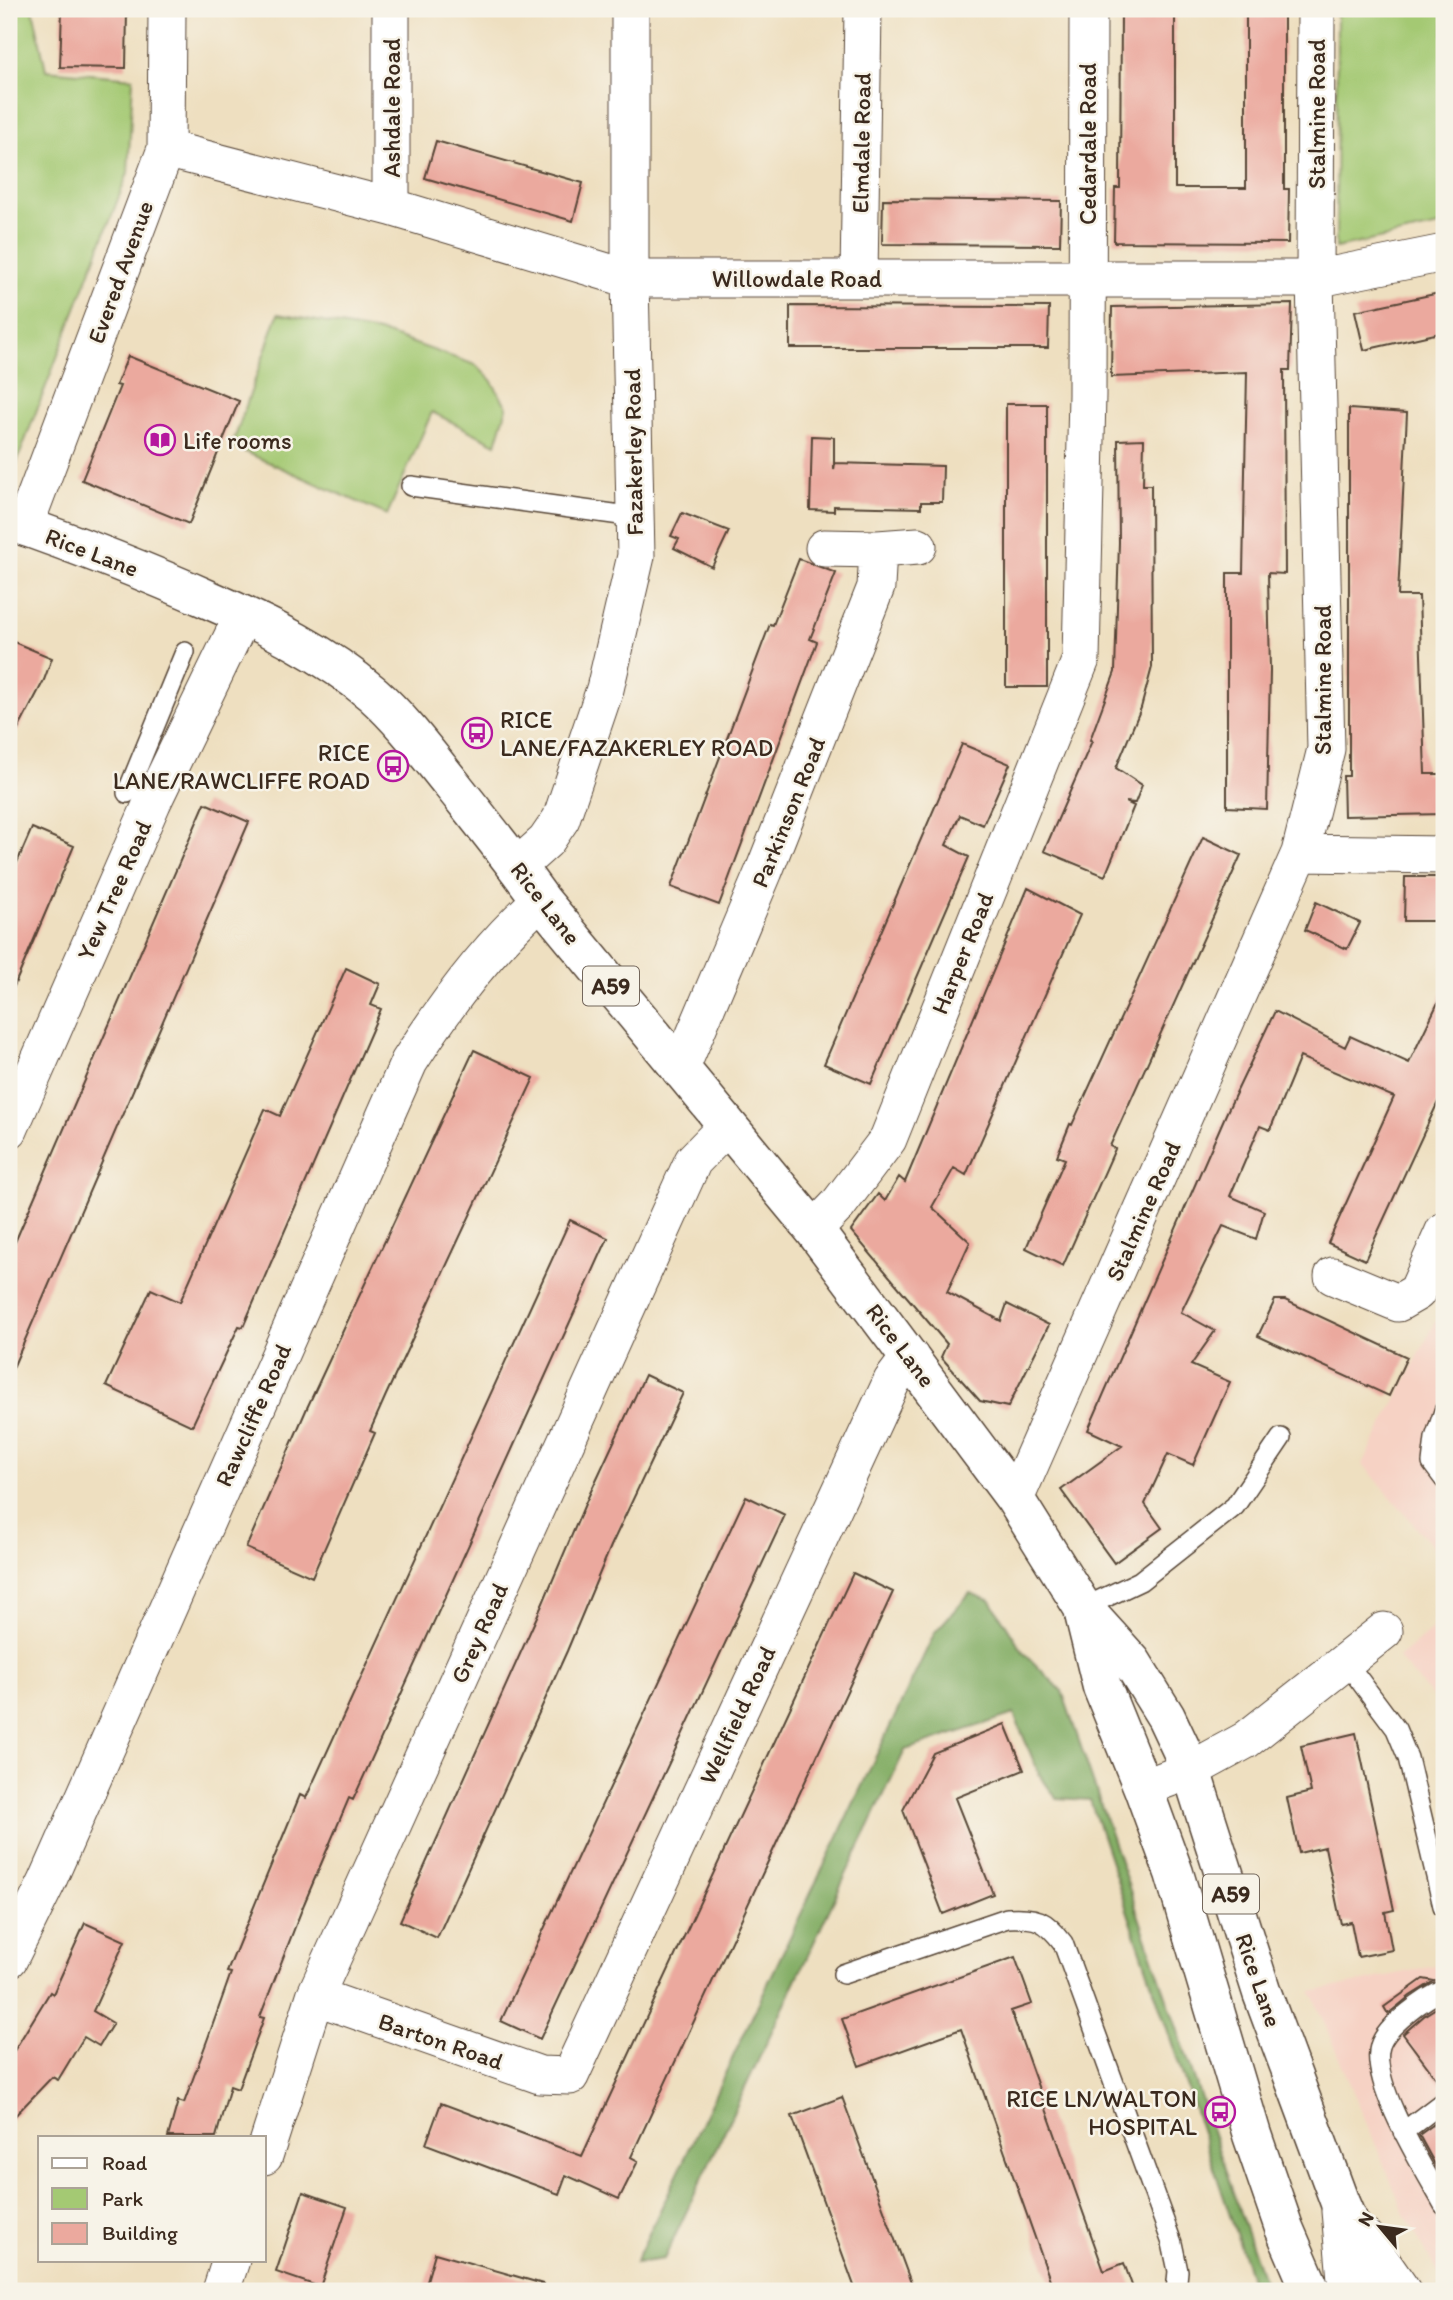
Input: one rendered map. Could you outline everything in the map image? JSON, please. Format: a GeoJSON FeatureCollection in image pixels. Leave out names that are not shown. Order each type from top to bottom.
{"type":"FeatureCollection","features":[{"type":"Feature","properties":{"kind":"highway","name":"Rice Lane"},"geometry":{"type":"LineString","coordinates":[[16,524],[166,580],[243,615],[295,640],[371,693],[399,718],[541,900],[814,1230],[1015,1499],[1083,1608],[1132,1662],[1166,1717],[1191,1770],[1262,1993],[1340,2203],[1378,2291]]}},
{"type":"Feature","properties":{"kind":"highway","name":"Rice Lane"},"geometry":{"type":"LineString","coordinates":[[1083,1608],[1102,1687],[1174,1873],[1257,2149],[1284,2228],[1311,2291]]}},
{"type":"Feature","properties":{"kind":"street","name":"Evered Avenue"},"geometry":{"type":"LineString","coordinates":[[16,524],[166,149],[167,9]]}},
{"type":"Feature","properties":{"kind":"street","name":"Ashdale Road"},"geometry":{"type":"LineString","coordinates":[[391,9],[391,207]]}},
{"type":"Feature","properties":{"kind":"street","name":"Fazakerley Road"},"geometry":{"type":"LineString","coordinates":[[517,867],[546,841],[561,818],[605,689],[636,556],[630,279],[630,9]]}},
{"type":"Feature","properties":{"kind":"street","name":"Elmdale Road"},"geometry":{"type":"LineString","coordinates":[[859,278],[863,9]]}},
{"type":"Feature","properties":{"kind":"street","name":"Cedardale Road"},"geometry":{"type":"LineString","coordinates":[[1081,659],[1088,9]]}},
{"type":"Feature","properties":{"kind":"street","name":"Stalmine Road"},"geometry":{"type":"LineString","coordinates":[[1015,1499],[1300,853],[1326,749],[1315,279],[1316,9]]}},
{"type":"Feature","properties":{"kind":"street","name":"Willowdale Road"},"geometry":{"type":"LineString","coordinates":[[166,149],[391,207],[630,279],[1315,279],[1444,253]]}},
{"type":"Feature","properties":{"kind":"street"},"geometry":{"type":"LineString","coordinates":[[824,548],[878,549],[918,546]]}},
{"type":"Feature","properties":{"kind":"street","name":"Parkinson Road"},"geometry":{"type":"LineString","coordinates":[[680,1070],[764,871],[876,587],[878,549]]}},
{"type":"Feature","properties":{"kind":"street","name":"Yew Tree Road"},"geometry":{"type":"LineString","coordinates":[[9,1130],[152,803],[243,615]]}},
{"type":"Feature","properties":{"kind":"street","name":"Harper Road"},"geometry":{"type":"LineString","coordinates":[[814,1230],[838,1205],[888,1139],[1081,659]]}},
{"type":"Feature","properties":{"kind":"street"},"geometry":{"type":"LineString","coordinates":[[1300,853],[1444,855]]}},
{"type":"Feature","properties":{"kind":"street","name":"Rawcliffe Road"},"geometry":{"type":"LineString","coordinates":[[9,1959],[47,1882],[409,1062],[440,1013],[520,918],[541,900]]}},
{"type":"Feature","properties":{"kind":"street","name":"Grey Road"},"geometry":{"type":"LineString","coordinates":[[266,2150],[315,1996],[693,1161],[727,1126]]}},
{"type":"Feature","properties":{"kind":"street"},"geometry":{"type":"LineString","coordinates":[[1333,1276],[1398,1303],[1434,1280],[1444,1231]]}},
{"type":"Feature","properties":{"kind":"street","name":"Wellfield Road"},"geometry":{"type":"LineString","coordinates":[[570,2076],[892,1381],[910,1357]]}},
{"type":"Feature","properties":{"kind":"street"},"geometry":{"type":"LineString","coordinates":[[1143,1788],[1191,1770],[1246,1741],[1384,1631]]}},
{"type":"Feature","properties":{"kind":"street","name":"Barton Road"},"geometry":{"type":"LineString","coordinates":[[315,1996],[540,2076],[570,2076]]}},
{"type":"Feature","properties":{"kind":"street"},"geometry":{"type":"LineString","coordinates":[[1340,2203],[1347,2291]]}},
{"type":"Feature","properties":{"kind":"street"},"geometry":{"type":"LineString","coordinates":[[1340,2203],[1402,2291]]}},
{"type":"Feature","properties":{"kind":"street"},"geometry":{"type":"LineString","coordinates":[[222,2291],[231,2262]]}},
{"type":"Feature","properties":{"kind":"lane"},"geometry":{"type":"LineString","coordinates":[[411,486],[635,517]]}},
{"type":"Feature","properties":{"kind":"lane"},"geometry":{"type":"LineString","coordinates":[[127,793],[185,652]]}},
{"type":"Feature","properties":{"kind":"lane"},"geometry":{"type":"LineString","coordinates":[[1444,1412],[1434,1438],[1432,1463],[1444,1479]]}},
{"type":"Feature","properties":{"kind":"lane"},"geometry":{"type":"LineString","coordinates":[[1083,1608],[1140,1581],[1235,1506],[1280,1438]]}},
{"type":"Feature","properties":{"kind":"lane"},"geometry":{"type":"LineString","coordinates":[[1346,1662],[1395,1729],[1408,1758],[1443,1906]]}},
{"type":"Feature","properties":{"kind":"lane"},"geometry":{"type":"LineString","coordinates":[[844,1974],[1007,1918],[1032,1917],[1050,1925],[1063,1943],[1172,2244],[1178,2271],[1176,2291]]}},
{"type":"Feature","properties":{"kind":"lane"},"geometry":{"type":"LineString","coordinates":[[1444,1990],[1395,2023],[1380,2046],[1381,2077],[1404,2132],[1444,2205]]}},
{"type":"Feature","properties":{"kind":"lane"},"geometry":{"type":"LineString","coordinates":[[1404,2132],[1444,2101]]}},
{"type":"Feature","properties":{"kind":"shaded area"},"geometry":{"type":"Polygon","coordinates":[[[1444,1320],[1444,1560],[1363,1464],[1436,1321],[1444,1320]]]}},
{"type":"Feature","properties":{"kind":"shaded area"},"geometry":{"type":"Polygon","coordinates":[[[1444,1619],[1444,1710],[1398,1658],[1444,1619]]]}},
{"type":"Feature","properties":{"kind":"shaded area"},"geometry":{"type":"Polygon","coordinates":[[[1444,1964],[1444,2283],[1407,2219],[1311,1992],[1444,1964]]]}},
{"type":"Feature","properties":{"kind":"green space"},"geometry":{"type":"Polygon","coordinates":[[[9,9],[33,9],[46,70],[133,78],[128,173],[11,477],[9,476],[9,9]]]}},
{"type":"Feature","properties":{"kind":"green space"},"geometry":{"type":"Polygon","coordinates":[[[1337,9],[1444,9],[1444,225],[1336,248],[1337,9]]]}},
{"type":"Feature","properties":{"kind":"green space"},"geometry":{"type":"Polygon","coordinates":[[[278,314],[384,333],[476,365],[491,380],[507,407],[496,444],[432,412],[387,515],[232,446],[278,314]]]}},
{"type":"Feature","properties":{"kind":"green space"},"geometry":{"type":"Polygon","coordinates":[[[970,1593],[991,1601],[1024,1653],[1062,1691],[1265,2286],[1264,2291],[1246,2291],[1250,2275],[1090,1800],[1056,1798],[1039,1774],[1014,1714],[905,1750],[664,2259],[635,2263],[935,1632],[970,1593]]]}},
{"type":"Feature","properties":{"kind":"building"},"geometry":{"type":"Polygon","coordinates":[[[62,9],[127,9],[126,68],[60,67],[62,9]]]}},
{"type":"Feature","properties":{"kind":"building"},"geometry":{"type":"Polygon","coordinates":[[[1121,9],[1175,9],[1175,188],[1246,188],[1246,9],[1284,9],[1284,189],[1289,189],[1288,243],[1114,242],[1115,188],[1120,188],[1121,9]]]}},
{"type":"Feature","properties":{"kind":"building"},"geometry":{"type":"Polygon","coordinates":[[[436,141],[583,183],[573,221],[425,178],[436,141]]]}},
{"type":"Feature","properties":{"kind":"building"},"geometry":{"type":"Polygon","coordinates":[[[883,199],[1061,201],[1060,245],[882,244],[883,199]]]}},
{"type":"Feature","properties":{"kind":"building"},"geometry":{"type":"Polygon","coordinates":[[[1444,292],[1444,332],[1364,350],[1355,311],[1444,292]]]}},
{"type":"Feature","properties":{"kind":"building"},"geometry":{"type":"Polygon","coordinates":[[[1292,304],[1290,370],[1284,370],[1285,574],[1268,573],[1270,671],[1267,809],[1227,807],[1227,573],[1243,573],[1247,372],[1111,377],[1112,307],[1292,304]]]}},
{"type":"Feature","properties":{"kind":"building"},"geometry":{"type":"Polygon","coordinates":[[[790,306],[1049,307],[1048,348],[790,348],[790,306]]]}},
{"type":"Feature","properties":{"kind":"building","name":"Life rooms"},"geometry":{"type":"Polygon","coordinates":[[[128,356],[239,401],[189,524],[82,480],[120,386],[116,385],[128,356]]]}},
{"type":"Feature","properties":{"kind":"building"},"geometry":{"type":"Polygon","coordinates":[[[1006,404],[1047,404],[1047,687],[1006,687],[1006,404]]]}},
{"type":"Feature","properties":{"kind":"building"},"geometry":{"type":"Polygon","coordinates":[[[1349,409],[1407,413],[1398,596],[1419,596],[1425,774],[1444,774],[1444,814],[1344,816],[1343,776],[1349,776],[1349,409]]]}},
{"type":"Feature","properties":{"kind":"building"},"geometry":{"type":"Polygon","coordinates":[[[812,436],[834,437],[834,470],[835,463],[943,466],[942,502],[921,502],[921,508],[834,506],[834,511],[810,510],[812,436]]]}},
{"type":"Feature","properties":{"kind":"building"},"geometry":{"type":"Polygon","coordinates":[[[1144,439],[1143,485],[1151,485],[1152,667],[1141,708],[1116,768],[1142,785],[1135,803],[1126,802],[1134,806],[1105,876],[1044,851],[1092,741],[1090,740],[1115,672],[1119,542],[1118,440],[1144,439]]]}},
{"type":"Feature","properties":{"kind":"building"},"geometry":{"type":"Polygon","coordinates":[[[682,513],[729,531],[712,567],[674,548],[679,539],[671,536],[682,513]]]}},
{"type":"Feature","properties":{"kind":"building"},"geometry":{"type":"Polygon","coordinates":[[[799,559],[836,573],[810,639],[817,642],[719,905],[671,887],[770,624],[773,625],[799,559]]]}},
{"type":"Feature","properties":{"kind":"building"},"geometry":{"type":"Polygon","coordinates":[[[9,640],[52,658],[44,680],[9,747],[9,640]]]}},
{"type":"Feature","properties":{"kind":"building"},"geometry":{"type":"Polygon","coordinates":[[[962,744],[1010,764],[983,825],[960,815],[946,845],[969,857],[871,1084],[824,1064],[962,744]]]}},
{"type":"Feature","properties":{"kind":"building"},"geometry":{"type":"Polygon","coordinates":[[[205,803],[249,822],[9,1377],[9,1256],[205,803]]]}},
{"type":"Feature","properties":{"kind":"building"},"geometry":{"type":"Polygon","coordinates":[[[32,828],[74,846],[9,998],[9,881],[32,828]]]}},
{"type":"Feature","properties":{"kind":"building"},"geometry":{"type":"Polygon","coordinates":[[[1203,837],[1241,855],[1110,1146],[1115,1149],[1063,1266],[1026,1248],[1065,1159],[1057,1156],[1070,1124],[1072,1125],[1203,837]]]}},
{"type":"Feature","properties":{"kind":"building"},"geometry":{"type":"Polygon","coordinates":[[[1405,877],[1444,877],[1444,921],[1404,921],[1405,877]]]}},
{"type":"Feature","properties":{"kind":"building"},"geometry":{"type":"Polygon","coordinates":[[[1028,888],[1080,915],[966,1175],[954,1168],[932,1207],[970,1242],[947,1292],[1001,1321],[1007,1304],[1049,1325],[1008,1407],[980,1401],[941,1357],[947,1344],[851,1231],[878,1194],[885,1201],[899,1177],[905,1182],[1028,888]]]}},
{"type":"Feature","properties":{"kind":"building"},"geometry":{"type":"Polygon","coordinates":[[[1316,902],[1360,923],[1347,949],[1305,930],[1316,902]]]}},
{"type":"Feature","properties":{"kind":"building"},"geometry":{"type":"Polygon","coordinates":[[[346,968],[380,984],[371,1005],[381,1009],[243,1327],[239,1326],[192,1426],[106,1386],[151,1289],[180,1302],[265,1109],[280,1116],[346,968]]]}},
{"type":"Feature","properties":{"kind":"building"},"geometry":{"type":"Polygon","coordinates":[[[1444,990],[1444,1089],[1365,1260],[1328,1243],[1394,1097],[1300,1057],[1270,1130],[1260,1126],[1230,1196],[1264,1211],[1256,1239],[1223,1226],[1181,1312],[1215,1331],[1191,1365],[1230,1382],[1193,1465],[1168,1454],[1145,1504],[1162,1528],[1114,1563],[1061,1490],[1122,1446],[1088,1430],[1226,1114],[1275,1011],[1345,1047],[1350,1036],[1409,1063],[1444,990]]]}},
{"type":"Feature","properties":{"kind":"building"},"geometry":{"type":"Polygon","coordinates":[[[474,1050],[534,1078],[386,1395],[370,1431],[375,1433],[312,1577],[246,1548],[307,1408],[474,1050]]]}},
{"type":"Feature","properties":{"kind":"building"},"geometry":{"type":"Polygon","coordinates":[[[570,1220],[608,1238],[353,1800],[349,1798],[260,2017],[264,2018],[238,2089],[230,2086],[216,2136],[168,2136],[178,2101],[184,2103],[208,2038],[231,1973],[227,1972],[300,1795],[306,1798],[570,1220]]]}},
{"type":"Feature","properties":{"kind":"building"},"geometry":{"type":"Polygon","coordinates":[[[1275,1300],[1285,1300],[1407,1357],[1389,1396],[1258,1336],[1275,1300]]]}},
{"type":"Feature","properties":{"kind":"building"},"geometry":{"type":"Polygon","coordinates":[[[645,1375],[683,1393],[611,1546],[567,1651],[437,1938],[400,1921],[645,1375]]]}},
{"type":"Feature","properties":{"kind":"building"},"geometry":{"type":"Polygon","coordinates":[[[746,1496],[785,1515],[540,2039],[501,2021],[746,1496]]]}},
{"type":"Feature","properties":{"kind":"building"},"geometry":{"type":"Polygon","coordinates":[[[853,1573],[893,1592],[631,2157],[638,2161],[619,2199],[566,2175],[559,2194],[426,2144],[441,2103],[582,2156],[853,1573]]]}},
{"type":"Feature","properties":{"kind":"building"},"geometry":{"type":"Polygon","coordinates":[[[1005,1724],[1024,1770],[955,1798],[993,1894],[943,1914],[903,1810],[933,1753],[1005,1724]]]}},
{"type":"Feature","properties":{"kind":"building"},"geometry":{"type":"Polygon","coordinates":[[[1356,1733],[1394,1910],[1385,1912],[1392,1950],[1358,1957],[1351,1922],[1341,1924],[1325,1847],[1299,1853],[1287,1798],[1311,1792],[1301,1746],[1356,1733]]]}},
{"type":"Feature","properties":{"kind":"building"},"geometry":{"type":"Polygon","coordinates":[[[85,1923],[125,1941],[93,2011],[113,2023],[99,2046],[84,2037],[58,2080],[52,2077],[9,2122],[9,2059],[50,1992],[53,1994],[85,1923]]]}},
{"type":"Feature","properties":{"kind":"building"},"geometry":{"type":"Polygon","coordinates":[[[1015,1957],[1032,2004],[1011,2011],[1104,2271],[1124,2263],[1134,2291],[1054,2291],[961,2029],[859,2066],[842,2019],[1015,1957]]]}},
{"type":"Feature","properties":{"kind":"building"},"geometry":{"type":"Polygon","coordinates":[[[1423,1979],[1434,1981],[1388,2014],[1384,2007],[1423,1979]]]}},
{"type":"Feature","properties":{"kind":"building"},"geometry":{"type":"Polygon","coordinates":[[[1444,2003],[1444,2089],[1403,2034],[1444,2003]]]}},
{"type":"Feature","properties":{"kind":"building"},"geometry":{"type":"Polygon","coordinates":[[[842,2097],[914,2291],[856,2291],[792,2116],[842,2097]]]}},
{"type":"Feature","properties":{"kind":"building"},"geometry":{"type":"Polygon","coordinates":[[[1444,2117],[1444,2181],[1419,2135],[1444,2117]]]}},
{"type":"Feature","properties":{"kind":"building"},"geometry":{"type":"Polygon","coordinates":[[[303,2192],[347,2207],[320,2287],[276,2272],[303,2192]]]}},
{"type":"Feature","properties":{"kind":"building"},"geometry":{"type":"Polygon","coordinates":[[[435,2253],[543,2284],[542,2291],[424,2291],[435,2253]]]}},
{"type":"Feature","properties":{"kind":"place","name":"Life rooms"},"geometry":{"type":"Point","coordinates":[160,440]}},
{"type":"Feature","properties":{"kind":"place","name":"RICE LANE/FAZAKERLEY ROAD"},"geometry":{"type":"Point","coordinates":[477,733]}},
{"type":"Feature","properties":{"kind":"place","name":"RICE LANE/RAWCLIFFE ROAD"},"geometry":{"type":"Point","coordinates":[393,766]}},
{"type":"Feature","properties":{"kind":"place","name":"RICE LN/WALTON HOSPITAL"},"geometry":{"type":"Point","coordinates":[1220,2112]}}]}
